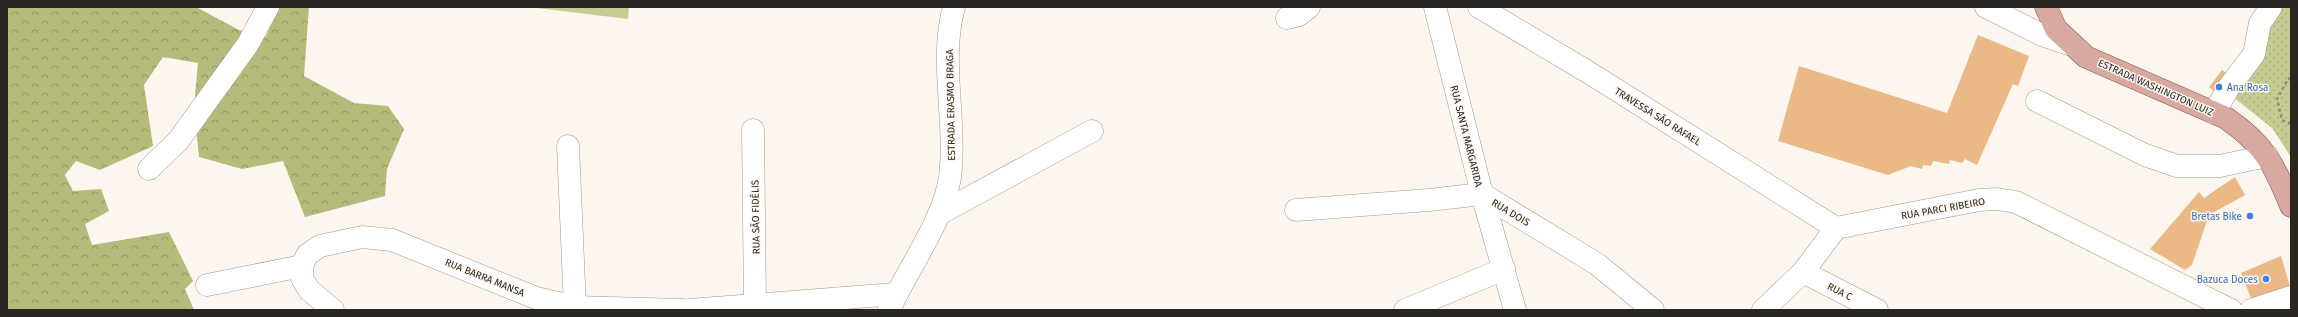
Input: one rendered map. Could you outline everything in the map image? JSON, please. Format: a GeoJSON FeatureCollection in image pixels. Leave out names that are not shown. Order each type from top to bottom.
{"type":"FeatureCollection","features":[{"type":"Feature","properties":{"kind":"main road"},"geometry":{"type":"LineString","coordinates":[[2046,7],[2056,29],[2072,46]]}},
{"type":"Feature","properties":{"kind":"main road","name":"ESTRADA WASHINGTON LUIZ"},"geometry":{"type":"LineString","coordinates":[[2072,46],[2086,57],[2214,113],[2243,130],[2260,145],[2275,166],[2291,206]]}},
{"type":"Feature","properties":{"kind":"street"},"geometry":{"type":"LineString","coordinates":[[149,169],[178,141],[248,44],[268,7]]}},
{"type":"Feature","properties":{"kind":"street","name":"ESTRADA ERASMO BRAGA"},"geometry":{"type":"LineString","coordinates":[[893,302],[939,214],[950,179],[953,146],[948,54],[950,18],[954,7]]}},
{"type":"Feature","properties":{"kind":"street"},"geometry":{"type":"LineString","coordinates":[[1287,18],[1299,15],[1309,7]]}},
{"type":"Feature","properties":{"kind":"street","name":"RUA SANTA MARGARIDA"},"geometry":{"type":"LineString","coordinates":[[1435,7],[1482,194],[1515,310]]}},
{"type":"Feature","properties":{"kind":"street","name":"TRAVESSA SÃO RAFAEL"},"geometry":{"type":"LineString","coordinates":[[1479,7],[1588,72],[1836,228]]}},
{"type":"Feature","properties":{"kind":"street","name":"ESTRADA WASHINGTON LUIZ"},"geometry":{"type":"LineString","coordinates":[[1986,7],[2042,35],[2072,46]]}},
{"type":"Feature","properties":{"kind":"street"},"geometry":{"type":"LineString","coordinates":[[2214,113],[2229,87],[2254,54],[2260,23],[2271,7]]}},
{"type":"Feature","properties":{"kind":"street"},"geometry":{"type":"LineString","coordinates":[[2037,101],[2145,155],[2177,166],[2220,166],[2267,156]]}},
{"type":"Feature","properties":{"kind":"street","name":"RUA SÃO FIDÉLIS"},"geometry":{"type":"LineString","coordinates":[[753,130],[755,304]]}},
{"type":"Feature","properties":{"kind":"street"},"geometry":{"type":"LineString","coordinates":[[939,214],[1092,130]]}},
{"type":"Feature","properties":{"kind":"street"},"geometry":{"type":"LineString","coordinates":[[568,146],[575,307]]}},
{"type":"Feature","properties":{"kind":"street","name":"RUA DOIS"},"geometry":{"type":"LineString","coordinates":[[1296,210],[1482,194],[1597,264],[1653,310]]}},
{"type":"Feature","properties":{"kind":"street","name":"RUA PARCI RIBEIRO"},"geometry":{"type":"LineString","coordinates":[[1836,228],[1979,200],[1997,199],[2016,202],[2231,310]]}},
{"type":"Feature","properties":{"kind":"street"},"geometry":{"type":"LineString","coordinates":[[1763,310],[1803,272],[1836,228]]}},
{"type":"Feature","properties":{"kind":"street","name":"RUA BARRA MANSA"},"geometry":{"type":"LineString","coordinates":[[302,266],[307,255],[320,246],[362,237],[392,240],[536,298],[575,307],[682,310]]}},
{"type":"Feature","properties":{"kind":"street"},"geometry":{"type":"LineString","coordinates":[[207,285],[302,266],[302,278],[309,290],[333,310]]}},
{"type":"Feature","properties":{"kind":"street"},"geometry":{"type":"LineString","coordinates":[[1405,310],[1504,269]]}},
{"type":"Feature","properties":{"kind":"street","name":"RUA C"},"geometry":{"type":"LineString","coordinates":[[1803,272],[1878,310]]}},
{"type":"Feature","properties":{"kind":"street"},"geometry":{"type":"LineString","coordinates":[[2251,310],[2291,297]]}},
{"type":"Feature","properties":{"kind":"street"},"geometry":{"type":"LineString","coordinates":[[688,310],[755,304],[893,302]]}},
{"type":"Feature","properties":{"kind":"path"},"geometry":{"type":"LineString","coordinates":[[2291,78],[2288,78],[2277,99],[2282,120],[2291,124]]}},
{"type":"Feature","properties":{"kind":"green space"},"geometry":{"type":"Polygon","coordinates":[[[7,7],[196,7],[239,30],[266,37],[277,7],[309,7],[304,76],[354,103],[388,106],[404,129],[387,169],[385,196],[305,217],[283,161],[242,169],[199,157],[194,106],[198,63],[163,57],[144,85],[153,146],[100,170],[76,161],[65,175],[73,191],[101,189],[109,211],[85,224],[92,245],[169,232],[193,281],[185,289],[194,310],[7,310],[7,7]]]}},
{"type":"Feature","properties":{"kind":"green space"},"geometry":{"type":"Polygon","coordinates":[[[529,7],[629,7],[628,19],[529,7]]]}},
{"type":"Feature","properties":{"kind":"green space"},"geometry":{"type":"Polygon","coordinates":[[[2282,7],[2291,7],[2291,157],[2272,128],[2233,97],[2266,25],[2282,7]]]}},
{"type":"Feature","properties":{"kind":"building"},"geometry":{"type":"Polygon","coordinates":[[[1978,35],[2029,56],[2018,86],[2013,84],[1977,165],[1965,159],[1962,163],[1950,160],[1949,164],[1933,161],[1931,166],[1923,165],[1922,169],[1911,166],[1888,175],[1778,141],[1799,66],[1947,113],[1978,35]]]}},
{"type":"Feature","properties":{"kind":"building"},"geometry":{"type":"Polygon","coordinates":[[[2222,70],[2234,78],[2220,96],[2209,87],[2222,70]]]}},
{"type":"Feature","properties":{"kind":"building"},"geometry":{"type":"Polygon","coordinates":[[[2235,177],[2245,195],[2209,215],[2192,265],[2185,270],[2150,249],[2199,192],[2204,198],[2235,177]]]}},
{"type":"Feature","properties":{"kind":"building","name":"Bazuca Doces"},"geometry":{"type":"Polygon","coordinates":[[[2281,256],[2291,290],[2252,301],[2241,273],[2281,256]]]}},
{"type":"Feature","properties":{"kind":"place","name":"Ana Rosa"},"geometry":{"type":"Point","coordinates":[2219,87]}},
{"type":"Feature","properties":{"kind":"place","name":"Bretas Bike"},"geometry":{"type":"Point","coordinates":[2250,216]}},
{"type":"Feature","properties":{"kind":"place","name":"Bazuca Doces"},"geometry":{"type":"Point","coordinates":[2266,279]}}]}
